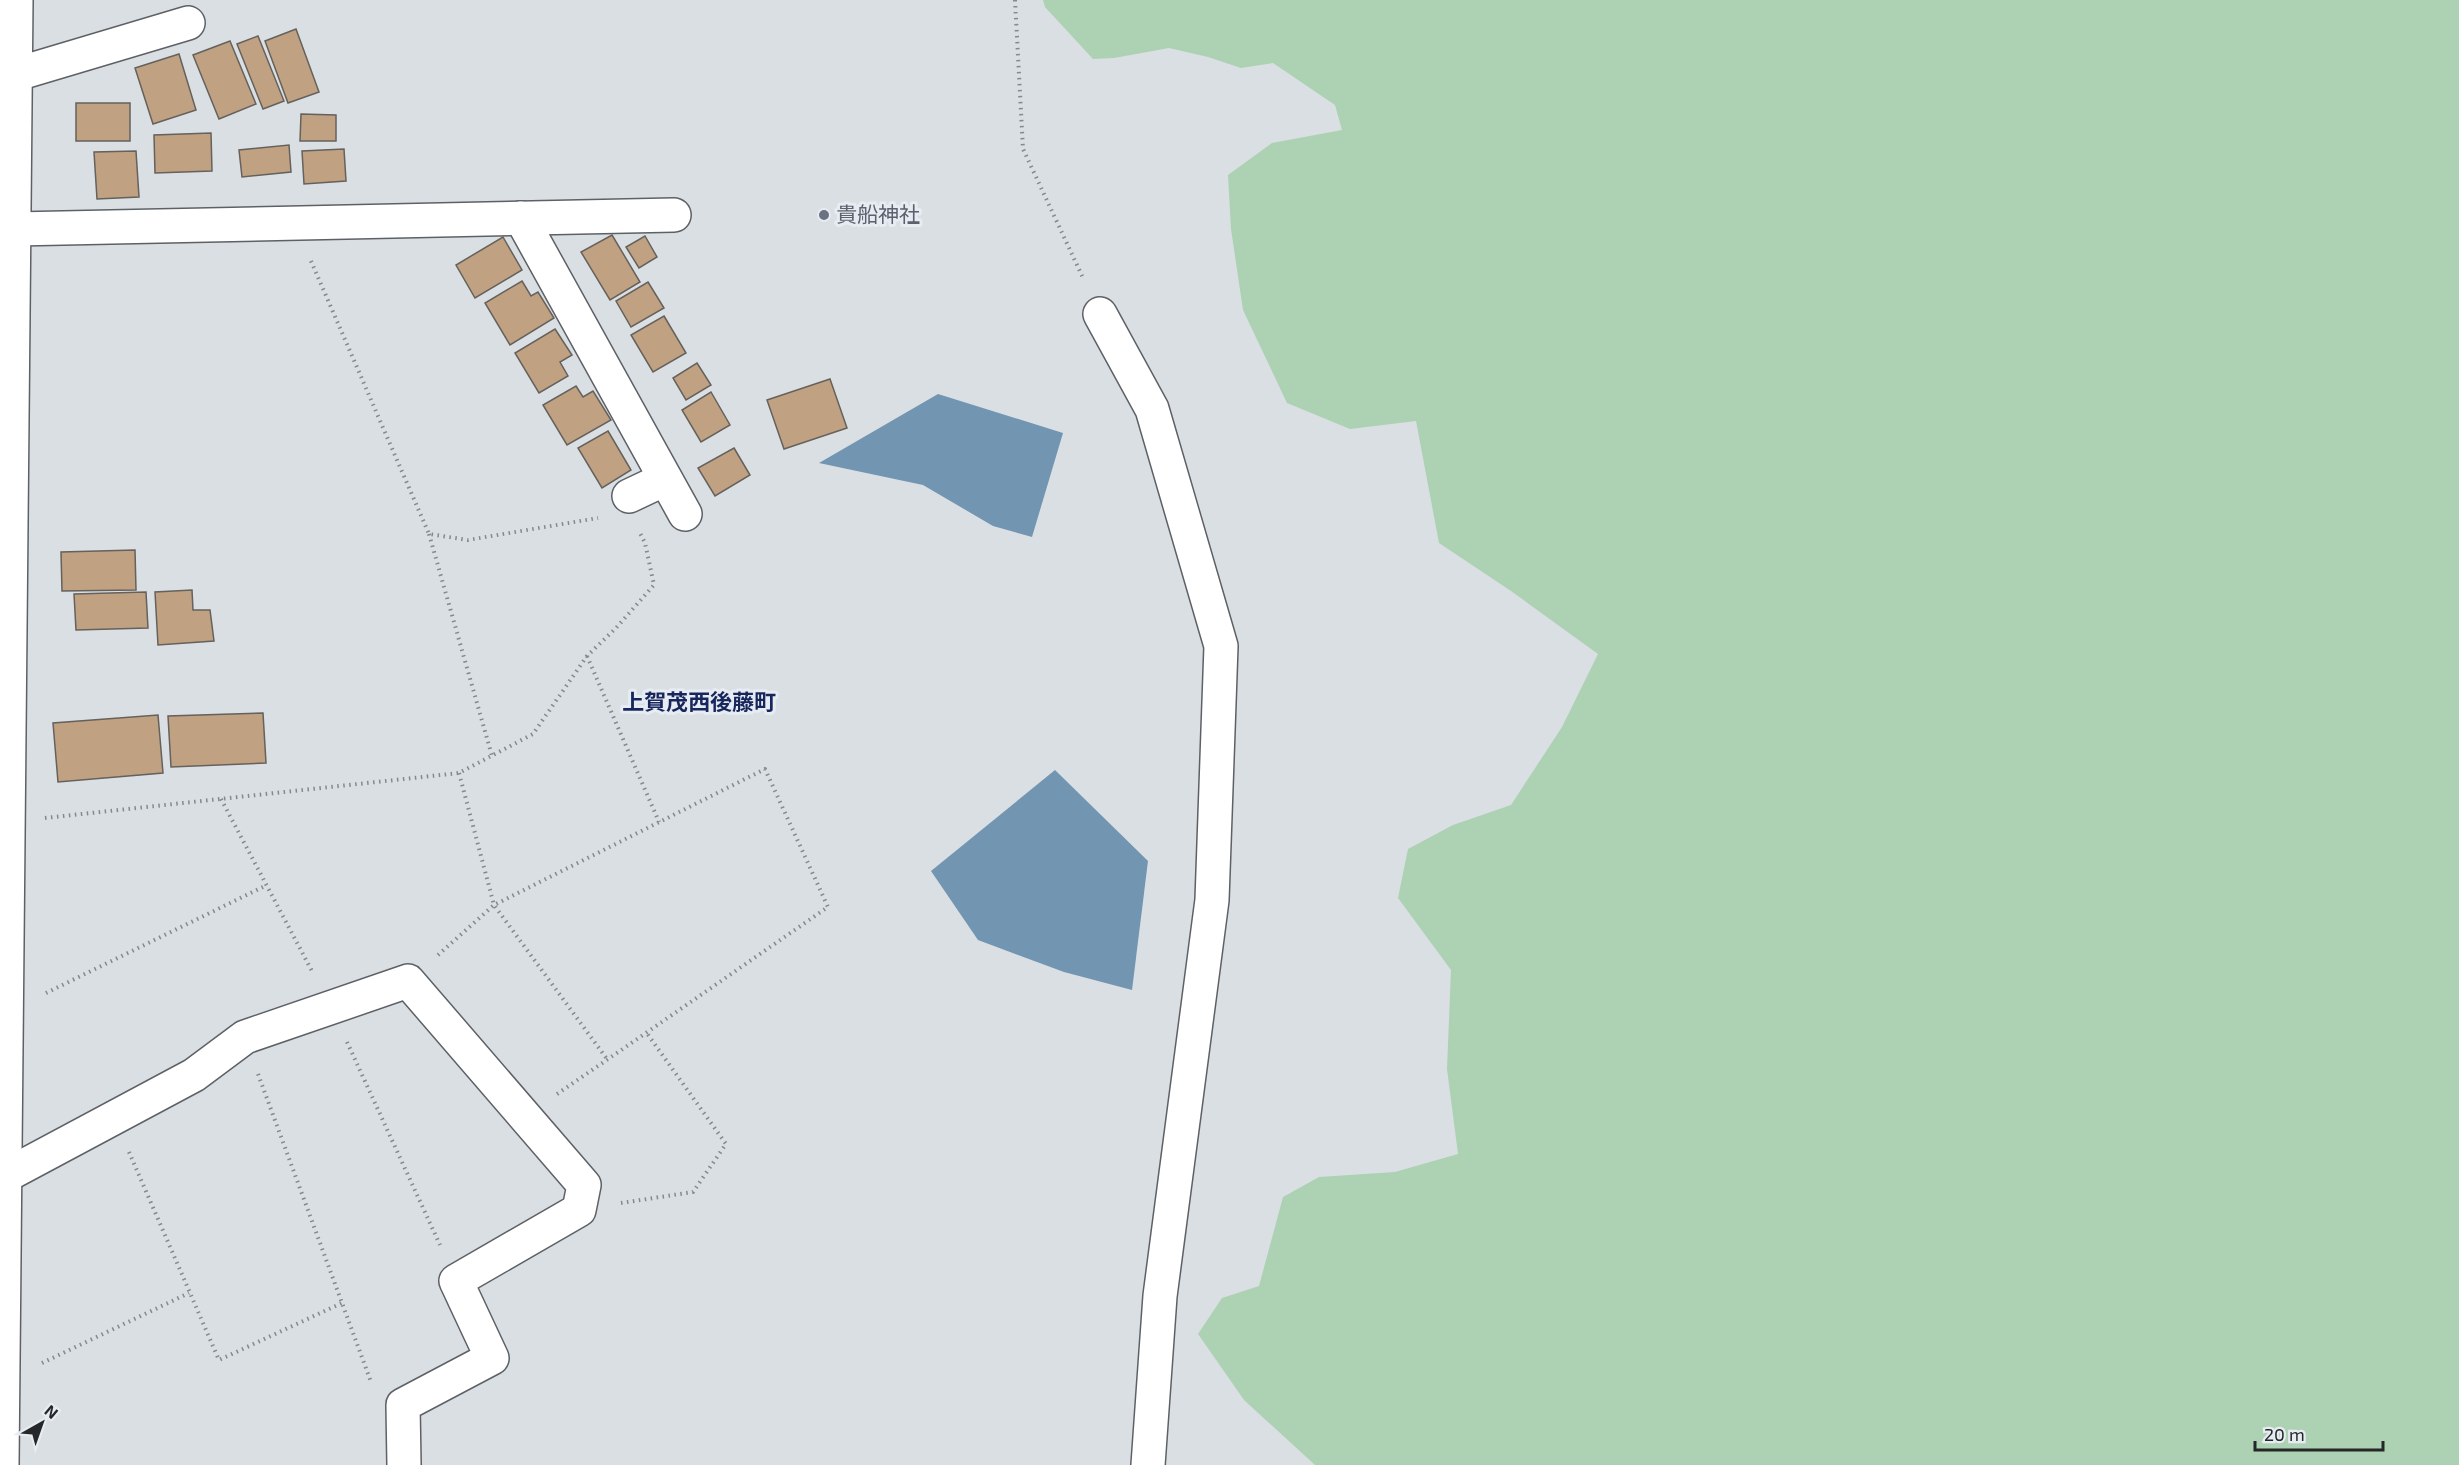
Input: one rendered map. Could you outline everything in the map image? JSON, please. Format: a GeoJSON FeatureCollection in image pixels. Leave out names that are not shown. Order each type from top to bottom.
{"type":"FeatureCollection","features":[{"type":"Feature","properties":{"kind":"street"},"geometry":{"type":"LineString","coordinates":[[2,1465],[3,1176],[7,1012],[15,229],[8,110],[17,74],[16,0]]}},
{"type":"Feature","properties":{"kind":"street"},"geometry":{"type":"LineString","coordinates":[[17,74],[188,23]]}},
{"type":"Feature","properties":{"kind":"street"},"geometry":{"type":"LineString","coordinates":[[15,229],[674,215]]}},
{"type":"Feature","properties":{"kind":"street"},"geometry":{"type":"LineString","coordinates":[[521,218],[685,514]]}},
{"type":"Feature","properties":{"kind":"street"},"geometry":{"type":"LineString","coordinates":[[1100,314],[1152,408],[1221,646],[1212,900],[1160,1296],[1148,1465]]}},
{"type":"Feature","properties":{"kind":"street"},"geometry":{"type":"LineString","coordinates":[[623,512],[665,479]]}},
{"type":"Feature","properties":{"kind":"street"},"geometry":{"type":"LineString","coordinates":[[3,1176],[194,1075],[245,1036],[408,981],[584,1185],[579,1210],[456,1281],[492,1358],[403,1405],[404,1465]]}},
{"type":"Feature","properties":{"kind":"path"},"geometry":{"type":"LineString","coordinates":[[1015,0],[1023,149],[1100,314]]}},
{"type":"Feature","properties":{"kind":"path"},"geometry":{"type":"LineString","coordinates":[[295,223],[429,534],[492,756]]}},
{"type":"Feature","properties":{"kind":"path"},"geometry":{"type":"LineString","coordinates":[[9,822],[459,773],[533,734],[586,656],[616,628],[654,585],[645,543],[623,512],[468,540],[429,534]]}},
{"type":"Feature","properties":{"kind":"path"},"geometry":{"type":"LineString","coordinates":[[586,656],[659,822]]}},
{"type":"Feature","properties":{"kind":"path"},"geometry":{"type":"LineString","coordinates":[[408,981],[494,905],[765,769],[828,907],[525,1116]]}},
{"type":"Feature","properties":{"kind":"path"},"geometry":{"type":"LineString","coordinates":[[459,773],[494,905],[607,1059]]}},
{"type":"Feature","properties":{"kind":"path"},"geometry":{"type":"LineString","coordinates":[[221,799],[331,1007],[456,1281]]}},
{"type":"Feature","properties":{"kind":"path"},"geometry":{"type":"LineString","coordinates":[[7,1012],[267,885]]}},
{"type":"Feature","properties":{"kind":"path"},"geometry":{"type":"LineString","coordinates":[[579,1210],[693,1192],[726,1144],[646,1032]]}},
{"type":"Feature","properties":{"kind":"path"},"geometry":{"type":"LineString","coordinates":[[245,1036],[374,1389]]}},
{"type":"Feature","properties":{"kind":"path"},"geometry":{"type":"LineString","coordinates":[[114,1118],[219,1360],[342,1303]]}},
{"type":"Feature","properties":{"kind":"path"},"geometry":{"type":"LineString","coordinates":[[3,1381],[189,1293]]}},
{"type":"Feature","properties":{"kind":"green space"},"geometry":{"type":"Polygon","coordinates":[[[1043,0],[2459,0],[2459,1465],[1315,1465],[1244,1400],[1198,1334],[1222,1298],[1259,1286],[1283,1197],[1319,1177],[1395,1172],[1458,1154],[1447,1069],[1451,970],[1398,898],[1408,849],[1453,825],[1511,805],[1562,727],[1598,654],[1511,591],[1439,543],[1416,421],[1350,429],[1287,403],[1243,310],[1231,229],[1228,175],[1272,143],[1342,130],[1335,105],[1273,63],[1241,68],[1169,48],[1114,58],[1093,59],[1045,7],[1043,0]]]}},
{"type":"Feature","properties":{"kind":"water"},"geometry":{"type":"Polygon","coordinates":[[[938,394],[1063,433],[1032,537],[993,526],[923,485],[819,463],[938,394]]]}},
{"type":"Feature","properties":{"kind":"water"},"geometry":{"type":"Polygon","coordinates":[[[1055,770],[1148,861],[1132,990],[1064,972],[978,940],[931,871],[1055,770]]]}},
{"type":"Feature","properties":{"kind":"building"},"geometry":{"type":"Polygon","coordinates":[[[296,29],[319,92],[288,103],[265,41],[296,29]]]}},
{"type":"Feature","properties":{"kind":"building"},"geometry":{"type":"Polygon","coordinates":[[[258,36],[284,101],[263,109],[237,44],[258,36]]]}},
{"type":"Feature","properties":{"kind":"building"},"geometry":{"type":"Polygon","coordinates":[[[230,41],[256,104],[219,119],[193,55],[230,41]]]}},
{"type":"Feature","properties":{"kind":"building"},"geometry":{"type":"Polygon","coordinates":[[[179,54],[196,110],[153,124],[135,68],[179,54]]]}},
{"type":"Feature","properties":{"kind":"building"},"geometry":{"type":"Polygon","coordinates":[[[76,103],[130,103],[130,141],[76,141],[76,103]]]}},
{"type":"Feature","properties":{"kind":"building"},"geometry":{"type":"Polygon","coordinates":[[[301,114],[336,115],[336,141],[300,141],[301,114]]]}},
{"type":"Feature","properties":{"kind":"building"},"geometry":{"type":"Polygon","coordinates":[[[211,133],[212,171],[155,173],[154,135],[211,133]]]}},
{"type":"Feature","properties":{"kind":"building"},"geometry":{"type":"Polygon","coordinates":[[[289,145],[291,172],[242,177],[239,150],[289,145]]]}},
{"type":"Feature","properties":{"kind":"building"},"geometry":{"type":"Polygon","coordinates":[[[344,149],[346,181],[304,184],[302,151],[344,149]]]}},
{"type":"Feature","properties":{"kind":"building"},"geometry":{"type":"Polygon","coordinates":[[[136,151],[139,197],[97,199],[94,152],[136,151]]]}},
{"type":"Feature","properties":{"kind":"building"},"geometry":{"type":"Polygon","coordinates":[[[612,235],[640,282],[610,300],[581,252],[612,235]]]}},
{"type":"Feature","properties":{"kind":"building"},"geometry":{"type":"Polygon","coordinates":[[[645,236],[657,257],[639,268],[626,247],[645,236]]]}},
{"type":"Feature","properties":{"kind":"building"},"geometry":{"type":"Polygon","coordinates":[[[503,237],[522,270],[475,298],[456,265],[503,237]]]}},
{"type":"Feature","properties":{"kind":"building"},"geometry":{"type":"Polygon","coordinates":[[[522,281],[531,296],[538,292],[554,318],[510,345],[485,303],[522,281]]]}},
{"type":"Feature","properties":{"kind":"building"},"geometry":{"type":"Polygon","coordinates":[[[648,282],[664,308],[631,327],[616,301],[648,282]]]}},
{"type":"Feature","properties":{"kind":"building"},"geometry":{"type":"Polygon","coordinates":[[[664,316],[686,353],[653,372],[631,335],[664,316]]]}},
{"type":"Feature","properties":{"kind":"building"},"geometry":{"type":"Polygon","coordinates":[[[555,329],[572,355],[560,362],[568,376],[539,393],[515,353],[555,329]]]}},
{"type":"Feature","properties":{"kind":"building"},"geometry":{"type":"Polygon","coordinates":[[[697,363],[711,385],[686,400],[673,378],[697,363]]]}},
{"type":"Feature","properties":{"kind":"building"},"geometry":{"type":"Polygon","coordinates":[[[830,379],[847,428],[784,449],[767,400],[830,379]]]}},
{"type":"Feature","properties":{"kind":"building"},"geometry":{"type":"Polygon","coordinates":[[[576,386],[583,397],[593,391],[611,420],[567,445],[543,405],[576,386]]]}},
{"type":"Feature","properties":{"kind":"building"},"geometry":{"type":"Polygon","coordinates":[[[711,392],[730,425],[701,442],[682,410],[711,392]]]}},
{"type":"Feature","properties":{"kind":"building"},"geometry":{"type":"Polygon","coordinates":[[[608,431],[631,470],[602,488],[578,448],[608,431]]]}},
{"type":"Feature","properties":{"kind":"building"},"geometry":{"type":"Polygon","coordinates":[[[734,448],[750,475],[715,496],[698,468],[734,448]]]}},
{"type":"Feature","properties":{"kind":"building"},"geometry":{"type":"Polygon","coordinates":[[[135,550],[136,590],[62,591],[61,552],[135,550]]]}},
{"type":"Feature","properties":{"kind":"building"},"geometry":{"type":"Polygon","coordinates":[[[192,590],[193,610],[210,610],[214,641],[158,645],[155,592],[192,590]]]}},
{"type":"Feature","properties":{"kind":"building"},"geometry":{"type":"Polygon","coordinates":[[[146,592],[148,628],[76,630],[74,594],[146,592]]]}},
{"type":"Feature","properties":{"kind":"building"},"geometry":{"type":"Polygon","coordinates":[[[263,713],[266,763],[171,767],[168,716],[263,713]]]}},
{"type":"Feature","properties":{"kind":"building"},"geometry":{"type":"Polygon","coordinates":[[[158,715],[163,773],[58,782],[53,723],[158,715]]]}},
{"type":"Feature","properties":{"kind":"place","name":"貴船神社"},"geometry":{"type":"Point","coordinates":[824,215]}},
{"type":"Feature","properties":{"kind":"district","name":"上賀茂西後藤町"},"geometry":{"type":"Point","coordinates":[699,702]}}]}
